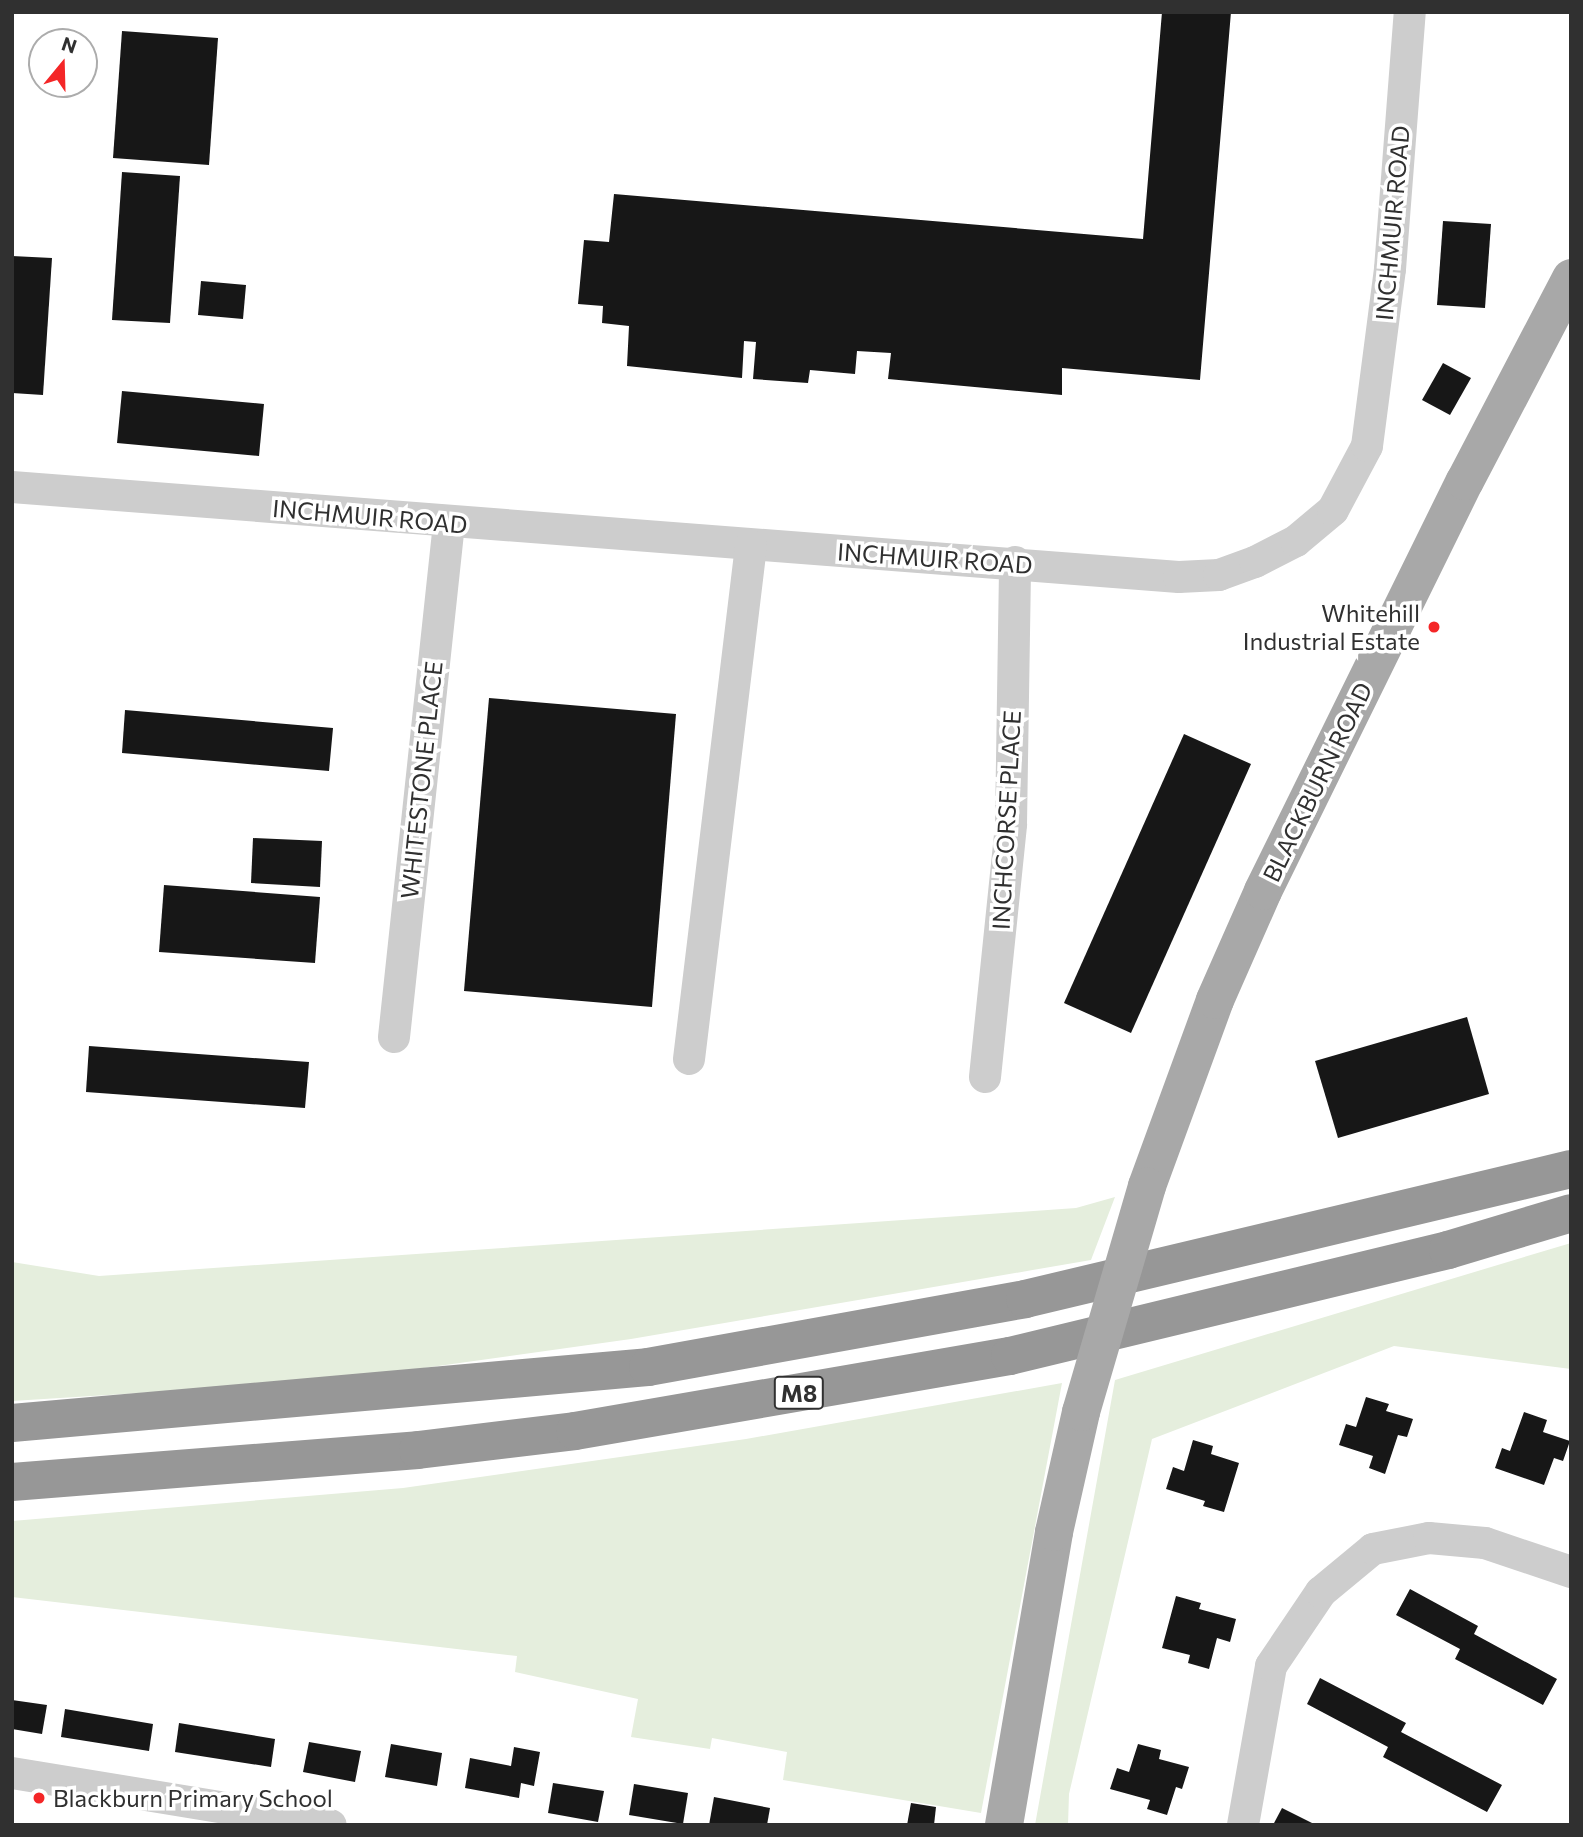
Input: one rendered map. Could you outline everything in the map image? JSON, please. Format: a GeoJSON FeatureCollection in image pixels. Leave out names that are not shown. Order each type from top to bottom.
{"type":"FeatureCollection","features":[{"type":"Feature","properties":{"kind":"highway","name":"M8"},"geometry":{"type":"LineString","coordinates":[[12,1423],[648,1367],[1025,1299],[1571,1169]]}},
{"type":"Feature","properties":{"kind":"highway","name":"M8"},"geometry":{"type":"LineString","coordinates":[[12,1482],[418,1450],[603,1427],[1010,1356],[1448,1250],[1571,1213]]}},
{"type":"Feature","properties":{"kind":"main road","name":"BLACKBURN ROAD"},"geometry":{"type":"LineString","coordinates":[[1004,1825],[1054,1532],[1081,1412],[1147,1186],[1215,1000],[1264,891],[1465,481],[1571,278]]}},
{"type":"Feature","properties":{"kind":"street","name":"INCHMUIR ROAD"},"geometry":{"type":"LineString","coordinates":[[12,487],[751,546],[1015,562],[1179,577],[1219,575],[1255,562],[1296,541],[1333,510],[1367,446],[1390,270],[1410,12]]}},
{"type":"Feature","properties":{"kind":"street","name":"WHITESTONE PLACE"},"geometry":{"type":"LineString","coordinates":[[394,1037],[449,523]]}},
{"type":"Feature","properties":{"kind":"street"},"geometry":{"type":"LineString","coordinates":[[690,1059],[751,546]]}},
{"type":"Feature","properties":{"kind":"street","name":"INCHCORSE PLACE"},"geometry":{"type":"LineString","coordinates":[[985,1077],[1011,824],[1015,562]]}},
{"type":"Feature","properties":{"kind":"street"},"geometry":{"type":"LineString","coordinates":[[1243,1825],[1272,1666],[1321,1592],[1373,1549],[1429,1538],[1485,1543],[1571,1572]]}},
{"type":"Feature","properties":{"kind":"street"},"geometry":{"type":"LineString","coordinates":[[12,1773],[232,1817],[331,1825]]}},
{"type":"Feature","properties":{"kind":"green space"},"geometry":{"type":"Polygon","coordinates":[[[1115,1197],[1091,1260],[631,1339],[330,1381],[12,1401],[12,1262],[99,1276],[1076,1208],[1115,1197]]]}},
{"type":"Feature","properties":{"kind":"green space"},"geometry":{"type":"Polygon","coordinates":[[[1571,1243],[1571,1369],[1394,1346],[1152,1439],[1069,1794],[1068,1825],[1035,1825],[1115,1380],[1571,1243]]]}},
{"type":"Feature","properties":{"kind":"green space"},"geometry":{"type":"Polygon","coordinates":[[[1062,1383],[981,1813],[783,1780],[787,1752],[712,1738],[710,1749],[631,1737],[638,1699],[515,1672],[517,1656],[12,1597],[12,1521],[403,1488],[746,1439],[1062,1383]]]}},
{"type":"Feature","properties":{"kind":"building"},"geometry":{"type":"Polygon","coordinates":[[[1162,12],[1231,12],[1200,380],[1062,368],[1062,395],[888,379],[891,353],[857,351],[855,374],[810,370],[808,383],[753,379],[756,342],[744,341],[742,378],[627,366],[629,326],[602,323],[603,306],[578,304],[584,240],[609,242],[614,194],[1143,239],[1162,12]]]}},
{"type":"Feature","properties":{"kind":"building"},"geometry":{"type":"Polygon","coordinates":[[[122,31],[218,38],[209,165],[113,158],[122,31]]]}},
{"type":"Feature","properties":{"kind":"building"},"geometry":{"type":"Polygon","coordinates":[[[122,172],[180,176],[170,323],[112,320],[122,172]]]}},
{"type":"Feature","properties":{"kind":"building"},"geometry":{"type":"Polygon","coordinates":[[[1443,221],[1491,224],[1485,308],[1437,305],[1443,221]]]}},
{"type":"Feature","properties":{"kind":"building"},"geometry":{"type":"Polygon","coordinates":[[[12,256],[52,258],[43,395],[12,393],[12,256]]]}},
{"type":"Feature","properties":{"kind":"building"},"geometry":{"type":"Polygon","coordinates":[[[201,281],[246,285],[243,319],[198,315],[201,281]]]}},
{"type":"Feature","properties":{"kind":"building"},"geometry":{"type":"Polygon","coordinates":[[[1443,363],[1471,378],[1450,415],[1422,400],[1443,363]]]}},
{"type":"Feature","properties":{"kind":"building"},"geometry":{"type":"Polygon","coordinates":[[[122,391],[264,404],[259,456],[117,443],[122,391]]]}},
{"type":"Feature","properties":{"kind":"building"},"geometry":{"type":"Polygon","coordinates":[[[489,698],[676,714],[652,1007],[464,991],[489,698]]]}},
{"type":"Feature","properties":{"kind":"building"},"geometry":{"type":"Polygon","coordinates":[[[125,710],[333,728],[329,771],[122,753],[125,710]]]}},
{"type":"Feature","properties":{"kind":"building"},"geometry":{"type":"Polygon","coordinates":[[[1184,734],[1251,764],[1131,1033],[1064,1003],[1184,734]]]}},
{"type":"Feature","properties":{"kind":"building"},"geometry":{"type":"Polygon","coordinates":[[[253,838],[322,841],[320,887],[251,883],[253,838]]]}},
{"type":"Feature","properties":{"kind":"building"},"geometry":{"type":"Polygon","coordinates":[[[164,885],[320,897],[315,963],[159,952],[164,885]]]}},
{"type":"Feature","properties":{"kind":"building"},"geometry":{"type":"Polygon","coordinates":[[[1467,1017],[1489,1094],[1338,1138],[1315,1061],[1467,1017]]]}},
{"type":"Feature","properties":{"kind":"building"},"geometry":{"type":"Polygon","coordinates":[[[89,1046],[309,1062],[305,1108],[86,1092],[89,1046]]]}},
{"type":"Feature","properties":{"kind":"building"},"geometry":{"type":"Polygon","coordinates":[[[1366,1397],[1389,1404],[1386,1411],[1413,1419],[1407,1437],[1398,1435],[1385,1474],[1369,1468],[1373,1456],[1339,1445],[1346,1424],[1356,1427],[1366,1397]]]}},
{"type":"Feature","properties":{"kind":"building"},"geometry":{"type":"Polygon","coordinates":[[[1524,1412],[1547,1420],[1543,1432],[1570,1441],[1563,1461],[1554,1458],[1544,1485],[1495,1468],[1502,1448],[1510,1451],[1524,1412]]]}},
{"type":"Feature","properties":{"kind":"building"},"geometry":{"type":"Polygon","coordinates":[[[1193,1440],[1213,1446],[1211,1454],[1239,1463],[1224,1512],[1203,1506],[1205,1501],[1166,1489],[1173,1467],[1184,1471],[1193,1440]]]}},
{"type":"Feature","properties":{"kind":"building"},"geometry":{"type":"Polygon","coordinates":[[[1410,1589],[1478,1626],[1474,1634],[1557,1679],[1543,1705],[1455,1659],[1460,1649],[1396,1615],[1410,1589]]]}},
{"type":"Feature","properties":{"kind":"building"},"geometry":{"type":"Polygon","coordinates":[[[1176,1596],[1201,1603],[1199,1609],[1236,1619],[1230,1642],[1217,1638],[1209,1669],[1188,1663],[1190,1655],[1162,1648],[1176,1596]]]}},
{"type":"Feature","properties":{"kind":"building"},"geometry":{"type":"Polygon","coordinates":[[[1320,1678],[1406,1723],[1401,1732],[1502,1785],[1487,1812],[1383,1757],[1388,1747],[1307,1704],[1320,1678]]]}},
{"type":"Feature","properties":{"kind":"building"},"geometry":{"type":"Polygon","coordinates":[[[12,1700],[47,1705],[42,1734],[12,1729],[12,1700]]]}},
{"type":"Feature","properties":{"kind":"building"},"geometry":{"type":"Polygon","coordinates":[[[65,1709],[153,1724],[149,1751],[61,1737],[65,1709]]]}},
{"type":"Feature","properties":{"kind":"building"},"geometry":{"type":"Polygon","coordinates":[[[179,1723],[275,1739],[271,1767],[175,1752],[179,1723]]]}},
{"type":"Feature","properties":{"kind":"building"},"geometry":{"type":"Polygon","coordinates":[[[309,1742],[361,1751],[355,1782],[303,1772],[309,1742]]]}},
{"type":"Feature","properties":{"kind":"building"},"geometry":{"type":"Polygon","coordinates":[[[391,1744],[442,1753],[437,1786],[385,1777],[391,1744]]]}},
{"type":"Feature","properties":{"kind":"building"},"geometry":{"type":"Polygon","coordinates":[[[1138,1744],[1161,1750],[1159,1759],[1189,1767],[1182,1789],[1176,1787],[1167,1815],[1147,1809],[1150,1800],[1110,1789],[1117,1768],[1129,1772],[1138,1744]]]}},
{"type":"Feature","properties":{"kind":"building"},"geometry":{"type":"Polygon","coordinates":[[[514,1747],[540,1752],[534,1786],[521,1783],[519,1798],[465,1788],[470,1758],[511,1766],[514,1747]]]}},
{"type":"Feature","properties":{"kind":"building"},"geometry":{"type":"Polygon","coordinates":[[[553,1783],[604,1791],[598,1822],[548,1813],[553,1783]]]}},
{"type":"Feature","properties":{"kind":"building"},"geometry":{"type":"Polygon","coordinates":[[[634,1784],[688,1793],[683,1824],[629,1815],[634,1784]]]}},
{"type":"Feature","properties":{"kind":"building"},"geometry":{"type":"Polygon","coordinates":[[[714,1797],[770,1808],[767,1825],[709,1825],[714,1797]]]}},
{"type":"Feature","properties":{"kind":"building"},"geometry":{"type":"Polygon","coordinates":[[[911,1803],[936,1807],[934,1825],[907,1825],[911,1803]]]}},
{"type":"Feature","properties":{"kind":"building"},"geometry":{"type":"Polygon","coordinates":[[[1282,1808],[1316,1825],[1273,1825],[1282,1808]]]}},
{"type":"Feature","properties":{"kind":"place","name":"Whitehill Industrial Estate"},"geometry":{"type":"Point","coordinates":[1434,627]}},
{"type":"Feature","properties":{"kind":"place","name":"Blackburn Primary School"},"geometry":{"type":"Point","coordinates":[39,1798]}}]}
